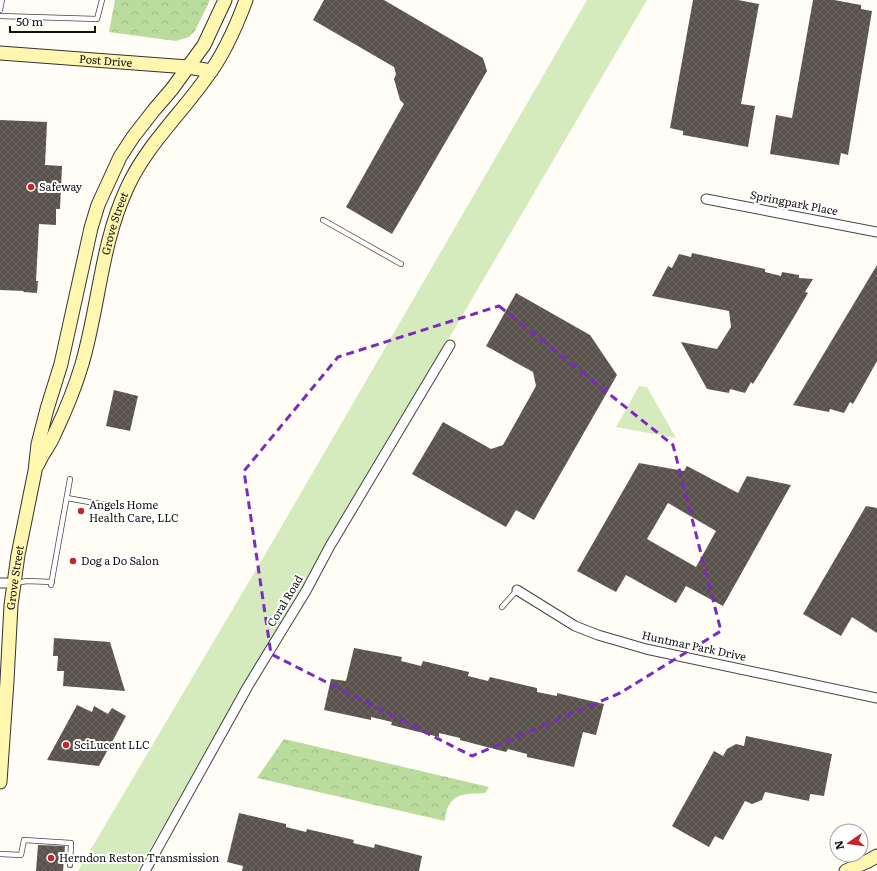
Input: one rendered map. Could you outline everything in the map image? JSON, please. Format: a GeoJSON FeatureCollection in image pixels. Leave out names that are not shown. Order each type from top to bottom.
{"type":"FeatureCollection","features":[{"type":"Feature","properties":{"kind":"street","name":"Grove Street"},"geometry":{"type":"LineString","coordinates":[[0,782],[11,605],[18,555],[36,471],[38,444],[46,409],[61,364],[91,228],[98,205],[120,157],[133,137],[172,89],[204,45],[225,0]]}},
{"type":"Feature","properties":{"kind":"street","name":"Grove Street"},"geometry":{"type":"LineString","coordinates":[[36,471],[54,436],[82,364],[112,227],[127,187],[150,148],[211,72],[233,30],[246,0]]}},
{"type":"Feature","properties":{"kind":"street","name":"Post Drive"},"geometry":{"type":"LineString","coordinates":[[0,53],[188,67],[211,72]]}},
{"type":"Feature","properties":{"kind":"street","name":"Springpark Place"},"geometry":{"type":"LineString","coordinates":[[706,199],[877,232]]}},
{"type":"Feature","properties":{"kind":"street","name":"Coral Road"},"geometry":{"type":"LineString","coordinates":[[145,871],[248,686],[306,591],[330,546],[450,345]]}},
{"type":"Feature","properties":{"kind":"street"},"geometry":{"type":"LineString","coordinates":[[0,582],[14,583]]}},
{"type":"Feature","properties":{"kind":"street","name":"Huntmar Park Drive"},"geometry":{"type":"LineString","coordinates":[[517,590],[574,626],[598,635],[646,649],[877,698]]}},
{"type":"Feature","properties":{"kind":"street"},"geometry":{"type":"LineString","coordinates":[[846,871],[876,858]]}},
{"type":"Feature","properties":{"kind":"lane"},"geometry":{"type":"LineString","coordinates":[[0,10],[2,0]]}},
{"type":"Feature","properties":{"kind":"lane"},"geometry":{"type":"LineString","coordinates":[[0,16],[98,19],[102,0]]}},
{"type":"Feature","properties":{"kind":"lane"},"geometry":{"type":"LineString","coordinates":[[323,220],[401,264]]}},
{"type":"Feature","properties":{"kind":"lane"},"geometry":{"type":"LineString","coordinates":[[14,583],[27,581],[51,583],[70,479]]}},
{"type":"Feature","properties":{"kind":"lane"},"geometry":{"type":"LineString","coordinates":[[66,498],[106,505]]}},
{"type":"Feature","properties":{"kind":"lane"},"geometry":{"type":"LineString","coordinates":[[502,607],[517,590]]}},
{"type":"Feature","properties":{"kind":"lane"},"geometry":{"type":"LineString","coordinates":[[0,854],[21,855],[24,840],[71,842],[70,865]]}},
{"type":"Feature","properties":{"kind":"highlighted area"},"geometry":{"type":"Polygon","coordinates":[[[499,306],[673,445],[721,631],[620,693],[472,756],[271,654],[244,471],[338,357],[499,306]]]}},
{"type":"Feature","properties":{"kind":"green space"},"geometry":{"type":"Polygon","coordinates":[[[115,0],[210,0],[195,31],[189,37],[176,41],[109,32],[115,0]]]}},
{"type":"Feature","properties":{"kind":"green space"},"geometry":{"type":"Polygon","coordinates":[[[587,0],[647,0],[137,871],[78,871],[276,536],[587,0]]]}},
{"type":"Feature","properties":{"kind":"green space"},"geometry":{"type":"Polygon","coordinates":[[[639,386],[647,387],[676,438],[616,427],[639,386]]]}},
{"type":"Feature","properties":{"kind":"green space"},"geometry":{"type":"Polygon","coordinates":[[[284,739],[489,787],[485,793],[465,794],[453,800],[448,806],[445,821],[257,778],[284,739]]]}},
{"type":"Feature","properties":{"kind":"building"},"geometry":{"type":"Polygon","coordinates":[[[324,0],[384,0],[483,58],[487,71],[392,234],[346,207],[404,104],[400,100],[394,79],[396,74],[394,67],[313,20],[324,0]]]}},
{"type":"Feature","properties":{"kind":"building"},"geometry":{"type":"Polygon","coordinates":[[[693,0],[738,0],[759,4],[741,104],[755,106],[748,147],[683,135],[683,131],[670,128],[693,0]]]}},
{"type":"Feature","properties":{"kind":"building"},"geometry":{"type":"Polygon","coordinates":[[[813,0],[834,0],[861,5],[861,9],[872,11],[848,155],[841,153],[839,165],[770,154],[776,115],[792,118],[813,0]]]}},
{"type":"Feature","properties":{"kind":"building","name":"Safeway"},"geometry":{"type":"Polygon","coordinates":[[[0,120],[47,122],[45,165],[62,166],[60,209],[56,209],[56,225],[39,224],[36,281],[38,281],[37,293],[0,290],[0,120]]]}},
{"type":"Feature","properties":{"kind":"building"},"geometry":{"type":"Polygon","coordinates":[[[692,253],[765,269],[765,272],[781,276],[782,272],[799,275],[799,278],[813,279],[805,292],[808,293],[791,322],[753,384],[751,382],[745,393],[730,389],[729,393],[707,389],[681,342],[717,349],[731,327],[729,311],[652,296],[668,266],[672,268],[679,254],[691,257],[692,253]]]}},
{"type":"Feature","properties":{"kind":"building"},"geometry":{"type":"Polygon","coordinates":[[[877,265],[877,361],[853,404],[850,402],[844,413],[830,409],[829,412],[793,405],[877,265]]]}},
{"type":"Feature","properties":{"kind":"building"},"geometry":{"type":"Polygon","coordinates":[[[516,293],[590,335],[617,375],[534,520],[516,510],[506,527],[412,474],[443,422],[491,449],[503,445],[536,386],[533,372],[486,346],[516,293]]]}},
{"type":"Feature","properties":{"kind":"building"},"geometry":{"type":"Polygon","coordinates":[[[114,390],[138,396],[130,431],[106,426],[114,390]]]}},
{"type":"Feature","properties":{"kind":"building"},"geometry":{"type":"Polygon","coordinates":[[[639,463],[684,471],[687,466],[738,493],[747,476],[791,485],[723,606],[686,586],[676,603],[626,575],[616,592],[577,571],[639,463]],[[668,503],[647,539],[696,567],[716,531],[668,503]]]}},
{"type":"Feature","properties":{"kind":"building"},"geometry":{"type":"Polygon","coordinates":[[[866,506],[877,508],[877,633],[852,617],[841,636],[803,614],[866,506]]]}},
{"type":"Feature","properties":{"kind":"building"},"geometry":{"type":"Polygon","coordinates":[[[54,638],[110,642],[125,691],[63,686],[64,671],[57,671],[58,656],[53,656],[54,638]]]}},
{"type":"Feature","properties":{"kind":"building"},"geometry":{"type":"Polygon","coordinates":[[[354,648],[402,657],[401,661],[421,666],[423,661],[469,672],[468,676],[488,681],[490,677],[537,688],[537,692],[557,696],[557,693],[604,704],[596,735],[583,732],[574,767],[527,757],[527,754],[508,749],[506,752],[439,733],[439,737],[391,725],[392,722],[371,717],[371,720],[324,710],[331,679],[346,681],[354,648]]]}},
{"type":"Feature","properties":{"kind":"building"},"geometry":{"type":"Polygon","coordinates":[[[77,705],[92,712],[94,706],[108,714],[112,708],[126,716],[99,766],[47,760],[77,705]]]}},
{"type":"Feature","properties":{"kind":"building"},"geometry":{"type":"Polygon","coordinates":[[[746,736],[832,754],[824,796],[810,794],[809,801],[765,792],[762,800],[752,804],[745,801],[723,840],[715,836],[709,847],[672,826],[714,751],[723,756],[727,749],[736,744],[744,746],[746,736]]]}},
{"type":"Feature","properties":{"kind":"building"},"geometry":{"type":"Polygon","coordinates":[[[239,813],[286,824],[286,827],[306,832],[307,829],[354,840],[353,843],[374,848],[375,844],[422,856],[419,871],[242,871],[243,866],[227,862],[239,813]]]}},
{"type":"Feature","properties":{"kind":"building","name":"Herndon Reston Transmission"},"geometry":{"type":"Polygon","coordinates":[[[38,845],[65,846],[63,871],[36,871],[38,845]]]}},
{"type":"Feature","properties":{"kind":"place","name":"Safeway"},"geometry":{"type":"Point","coordinates":[31,187]}},
{"type":"Feature","properties":{"kind":"place","name":"Angels Home Health Care, LLC"},"geometry":{"type":"Point","coordinates":[81,511]}},
{"type":"Feature","properties":{"kind":"place","name":"Dog a Do Salon"},"geometry":{"type":"Point","coordinates":[73,561]}},
{"type":"Feature","properties":{"kind":"place","name":"SciLucent LLC"},"geometry":{"type":"Point","coordinates":[66,745]}},
{"type":"Feature","properties":{"kind":"place","name":"Herndon Reston Transmission"},"geometry":{"type":"Point","coordinates":[51,858]}}]}
